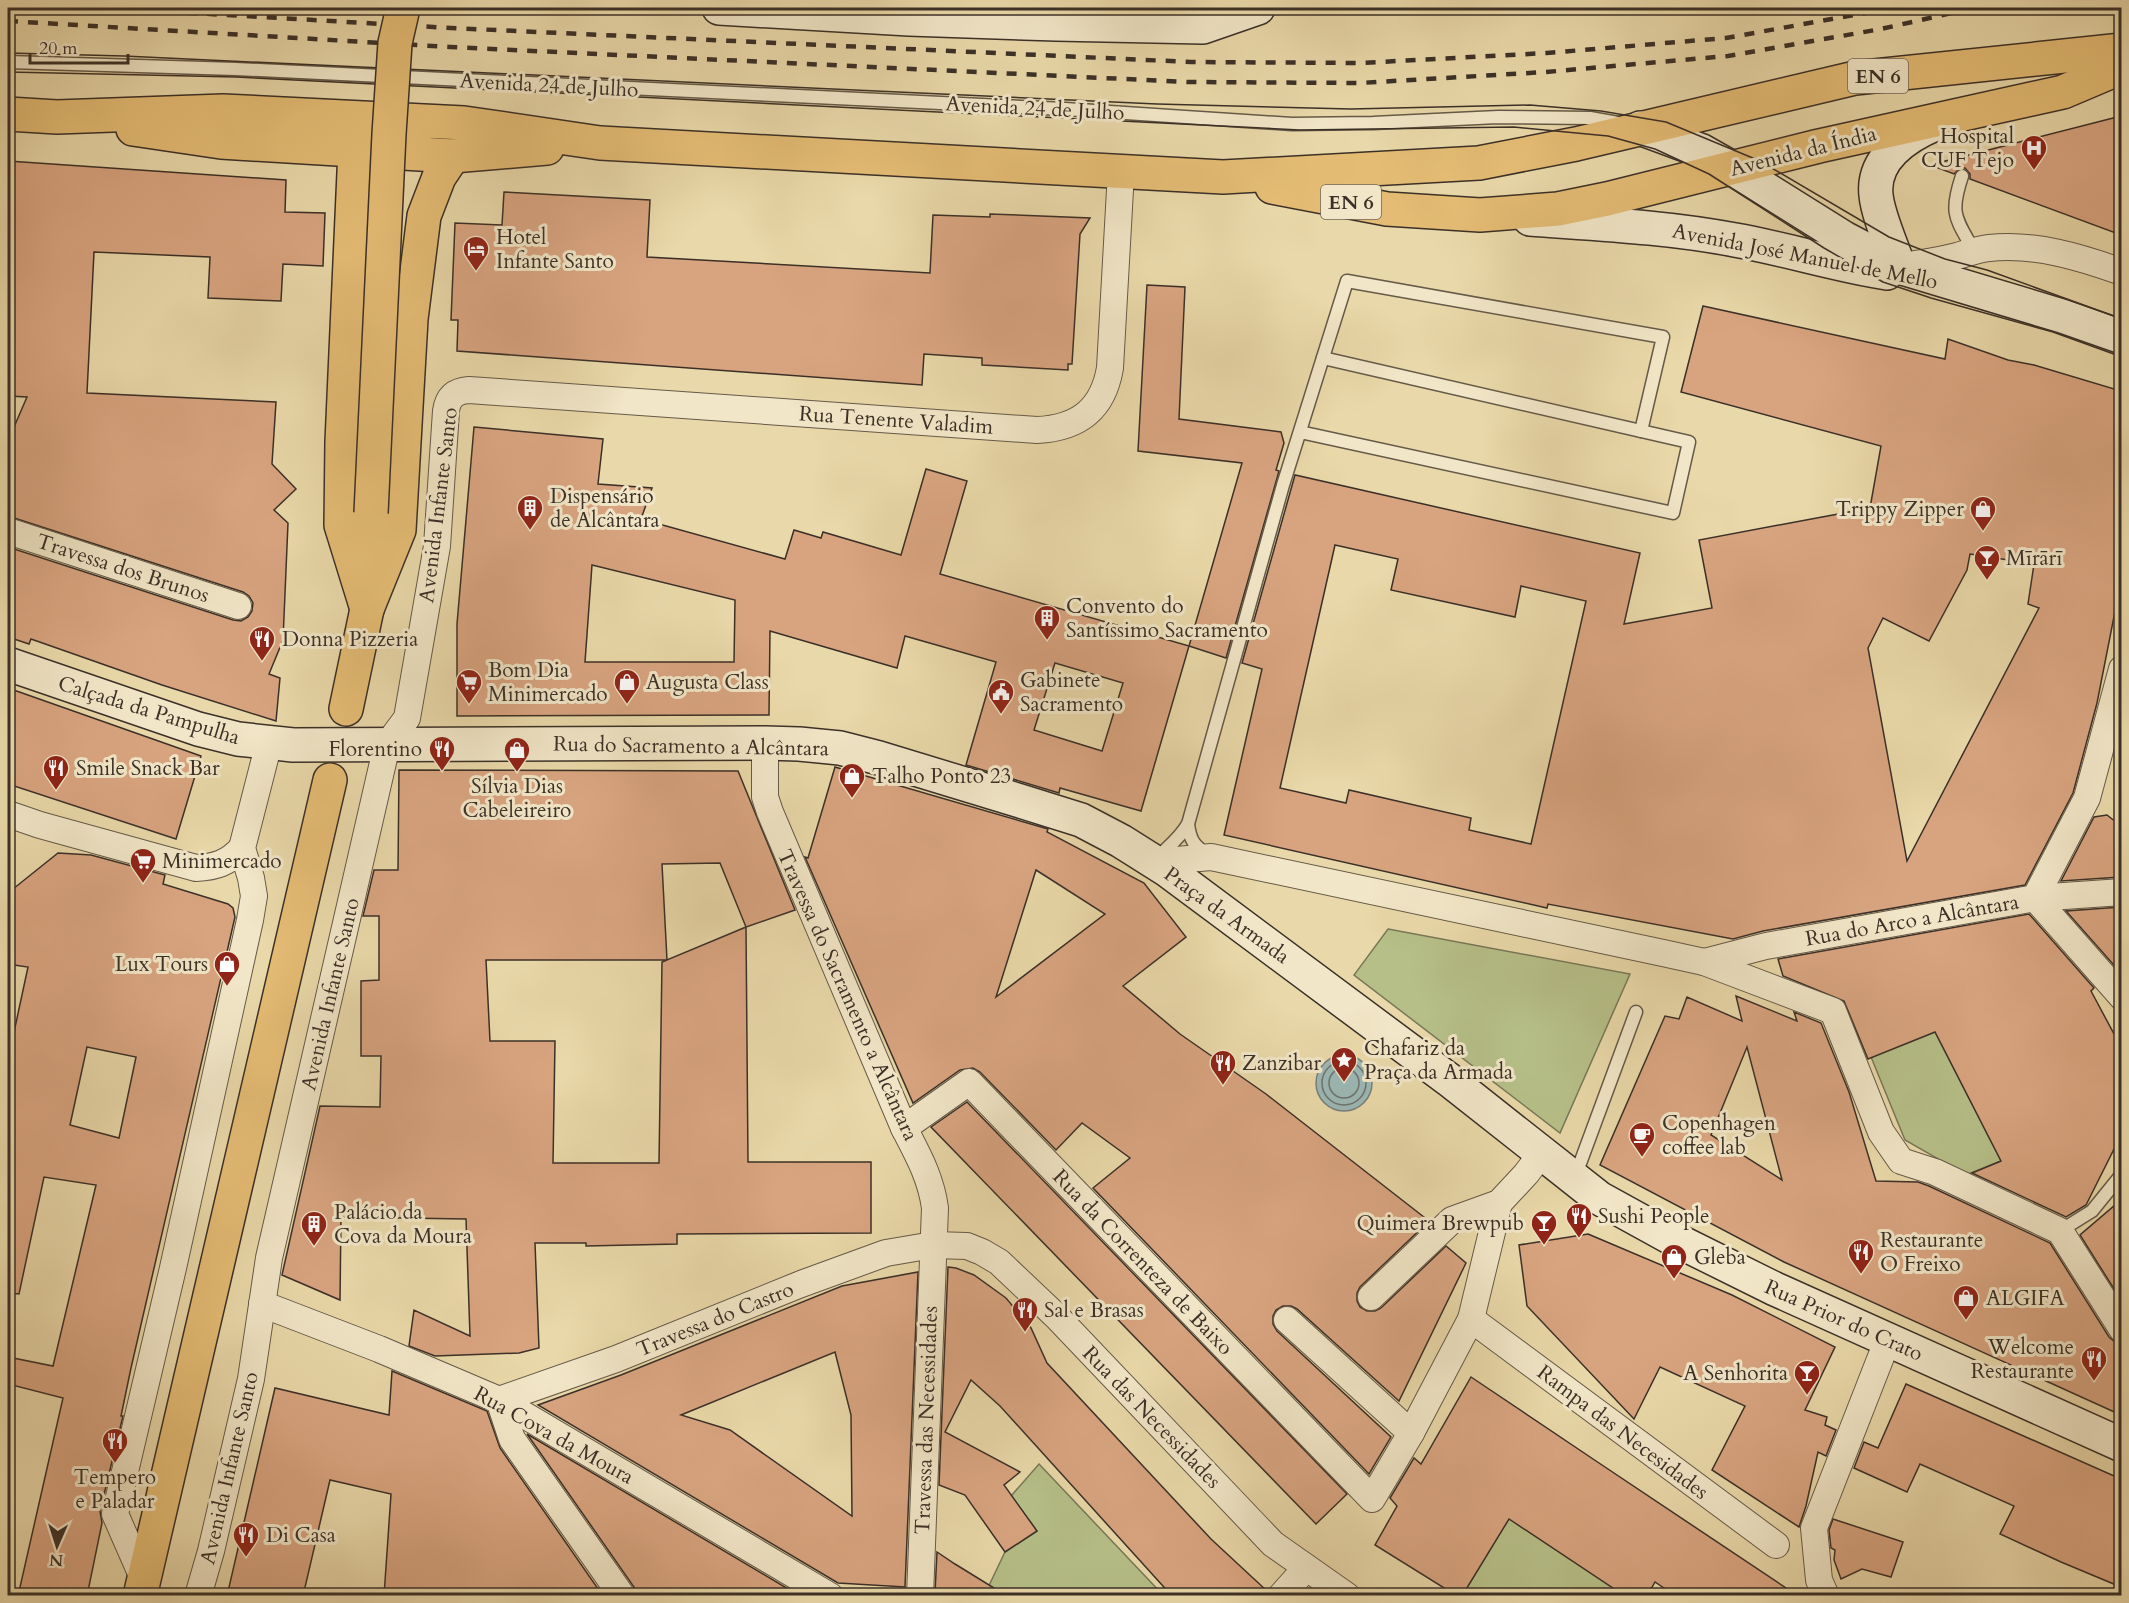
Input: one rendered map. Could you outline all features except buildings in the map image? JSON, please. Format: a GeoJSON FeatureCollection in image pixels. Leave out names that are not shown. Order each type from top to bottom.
{"type":"FeatureCollection","features":[{"type":"Feature","properties":{"kind":"main road"},"geometry":{"type":"LineString","coordinates":[[346,709],[367,609],[389,134],[395,43],[403,8]]}},
{"type":"Feature","properties":{"kind":"main road","name":"EN 6"},"geometry":{"type":"LineString","coordinates":[[1640,129],[1855,78],[2121,50]]}},
{"type":"Feature","properties":{"kind":"main road","name":"Avenida da Índia"},"geometry":{"type":"LineString","coordinates":[[1480,215],[1524,213],[1607,199],[2063,92],[2121,67]]}},
{"type":"Feature","properties":{"kind":"main road","name":"Avenida 24 de Julho"},"geometry":{"type":"LineString","coordinates":[[57,117],[223,111],[464,123],[600,143],[1223,177],[1479,163],[1640,129]]}},
{"type":"Feature","properties":{"kind":"main road","name":"Avenida 24 de Julho"},"geometry":{"type":"LineString","coordinates":[[8,114],[57,117],[221,142],[453,156],[600,143]]}},
{"type":"Feature","properties":{"kind":"main road"},"geometry":{"type":"LineString","coordinates":[[367,609],[341,525],[342,442],[355,150],[364,143],[464,123]]}},
{"type":"Feature","properties":{"kind":"main road"},"geometry":{"type":"LineString","coordinates":[[367,609],[399,530],[411,319],[424,216],[439,177],[453,156]]}},
{"type":"Feature","properties":{"kind":"main road","name":"Avenida 24 de Julho"},"geometry":{"type":"LineString","coordinates":[[1223,177],[1387,210],[1480,215]]}},
{"type":"Feature","properties":{"kind":"main road"},"geometry":{"type":"LineString","coordinates":[[142,1588],[330,780]]}},
{"type":"Feature","properties":{"kind":"street"},"geometry":{"type":"LineString","coordinates":[[719,8],[909,19],[1203,27],[1257,8]]}},
{"type":"Feature","properties":{"kind":"street"},"geometry":{"type":"LineString","coordinates":[[1899,267],[1876,197],[1875,183],[1884,161],[1894,147],[1924,128],[1953,116]]}},
{"type":"Feature","properties":{"kind":"street","name":"Avenida José Manuel de Mello"},"geometry":{"type":"LineString","coordinates":[[1640,129],[1693,148],[1732,168],[1844,238],[1899,267],[2062,316],[2121,337]]}},
{"type":"Feature","properties":{"kind":"street","name":"Rua Tenente Valadim"},"geometry":{"type":"LineString","coordinates":[[453,395],[459,391],[469,390],[1054,430],[1071,424],[1087,414],[1099,400],[1107,384],[1110,368],[1121,172]]}},
{"type":"Feature","properties":{"kind":"street","name":"Avenida José Manuel de Mello"},"geometry":{"type":"LineString","coordinates":[[1480,215],[1673,230],[1736,240],[1859,268],[1950,283]]}},
{"type":"Feature","properties":{"kind":"street","name":"Avenida José Manuel de Mello"},"geometry":{"type":"LineString","coordinates":[[1899,267],[1996,247],[2023,247],[2068,256],[2121,272]]}},
{"type":"Feature","properties":{"kind":"street","name":"Avenida Infante Santo"},"geometry":{"type":"LineString","coordinates":[[198,1596],[211,1551],[250,1379],[269,1258],[387,746],[407,718],[437,546],[446,411],[448,400],[453,395]]}},
{"type":"Feature","properties":{"kind":"street","name":"Travessa dos Brunos"},"geometry":{"type":"LineString","coordinates":[[8,531],[238,606]]}},
{"type":"Feature","properties":{"kind":"street","name":"Calçada da Pampulha"},"geometry":{"type":"LineString","coordinates":[[8,664],[198,729],[238,739],[281,744],[387,746]]}},
{"type":"Feature","properties":{"kind":"street"},"geometry":{"type":"LineString","coordinates":[[2121,669],[2087,798],[2035,898],[2121,997]]}},
{"type":"Feature","properties":{"kind":"street","name":"Rua do Sacramento a Alcântara"},"geometry":{"type":"LineString","coordinates":[[387,746],[765,743],[820,745],[879,758],[1081,820],[1154,862]]}},
{"type":"Feature","properties":{"kind":"street","name":"Travessa do Sacramento a Alcântara"},"geometry":{"type":"LineString","coordinates":[[765,743],[765,797],[770,812],[904,1128],[926,1169],[935,1208],[933,1245]]}},
{"type":"Feature","properties":{"kind":"street"},"geometry":{"type":"LineString","coordinates":[[8,814],[196,868],[212,868],[230,861],[242,848],[281,744]]}},
{"type":"Feature","properties":{"kind":"street"},"geometry":{"type":"LineString","coordinates":[[142,1588],[115,1514],[173,1268],[250,920],[254,896],[242,848]]}},
{"type":"Feature","properties":{"kind":"street","name":"Praça da Armada"},"geometry":{"type":"LineString","coordinates":[[1154,862],[1211,857],[1663,953],[1704,962],[1833,1011],[1881,1132],[1901,1161],[1935,1172],[2060,1231]]}},
{"type":"Feature","properties":{"kind":"street","name":"Praça da Armada"},"geometry":{"type":"LineString","coordinates":[[1154,862],[1452,1082],[1575,1178]]}},
{"type":"Feature","properties":{"kind":"street","name":"Rua do Arco a Alcântara"},"geometry":{"type":"LineString","coordinates":[[1704,962],[1766,946],[2035,898],[2121,892]]}},
{"type":"Feature","properties":{"kind":"street","name":"Rua da Correnteza de Baixo"},"geometry":{"type":"LineString","coordinates":[[904,1128],[969,1082],[1372,1499],[1411,1433]]}},
{"type":"Feature","properties":{"kind":"street"},"geometry":{"type":"LineString","coordinates":[[1371,1297],[1452,1220],[1499,1203],[1542,1153]]}},
{"type":"Feature","properties":{"kind":"street","name":"Rua Prior do Crato"},"geometry":{"type":"LineString","coordinates":[[1575,1178],[1599,1198],[1668,1236],[1755,1279],[2121,1445]]}},
{"type":"Feature","properties":{"kind":"street"},"geometry":{"type":"LineString","coordinates":[[1287,1320],[1411,1433],[1471,1319],[1499,1203]]}},
{"type":"Feature","properties":{"kind":"street"},"geometry":{"type":"LineString","coordinates":[[2060,1231],[2121,1329]]}},
{"type":"Feature","properties":{"kind":"street","name":"Travessa do Castro"},"geometry":{"type":"LineString","coordinates":[[499,1400],[616,1359],[801,1284],[886,1253],[933,1245]]}},
{"type":"Feature","properties":{"kind":"street","name":"Rua das Necessidades"},"geometry":{"type":"LineString","coordinates":[[933,1245],[967,1246],[999,1262],[1057,1317],[1273,1544],[1347,1596]]}},
{"type":"Feature","properties":{"kind":"street","name":"Travessa das Necessidades"},"geometry":{"type":"LineString","coordinates":[[920,1596],[933,1245]]}},
{"type":"Feature","properties":{"kind":"street","name":"Rua Cova da Moura"},"geometry":{"type":"LineString","coordinates":[[262,1304],[379,1349],[499,1400],[830,1596]]}},
{"type":"Feature","properties":{"kind":"street","name":"Rampa das Necesidades"},"geometry":{"type":"LineString","coordinates":[[1471,1319],[1776,1545]]}},
{"type":"Feature","properties":{"kind":"street"},"geometry":{"type":"LineString","coordinates":[[1827,1596],[1819,1580],[1814,1528],[1888,1340]]}},
{"type":"Feature","properties":{"kind":"street"},"geometry":{"type":"LineString","coordinates":[[499,1400],[512,1440],[622,1596]]}},
{"type":"Feature","properties":{"kind":"street"},"geometry":{"type":"LineString","coordinates":[[1281,1596],[1306,1568]]}},
{"type":"Feature","properties":{"kind":"lane","name":"Avenida 24 de Julho"},"geometry":{"type":"LineString","coordinates":[[8,62],[236,69],[1065,109],[1292,124],[1498,117],[1590,118],[1640,129]]}},
{"type":"Feature","properties":{"kind":"lane"},"geometry":{"type":"LineString","coordinates":[[1962,176],[1954,201],[1954,210],[1974,251]]}},
{"type":"Feature","properties":{"kind":"lane"},"geometry":{"type":"LineString","coordinates":[[1154,862],[1181,836],[1188,824],[1283,485],[1347,282],[1663,337],[1641,431]]}},
{"type":"Feature","properties":{"kind":"lane"},"geometry":{"type":"LineString","coordinates":[[1300,432],[1673,513],[1689,442],[1323,358]]}},
{"type":"Feature","properties":{"kind":"lane"},"geometry":{"type":"LineString","coordinates":[[1188,824],[1189,838],[1211,857]]}},
{"type":"Feature","properties":{"kind":"lane"},"geometry":{"type":"LineString","coordinates":[[1575,1178],[1636,1012]]}},
{"type":"Feature","properties":{"kind":"lane"},"geometry":{"type":"LineString","coordinates":[[2060,1231],[2092,1211],[2121,1174]]}},
{"type":"Feature","properties":{"kind":"green space"},"geometry":{"type":"Polygon","coordinates":[[[1388,929],[1630,974],[1560,1133],[1354,975],[1388,929]]]}},
{"type":"Feature","properties":{"kind":"green space"},"geometry":{"type":"Polygon","coordinates":[[[1935,1032],[2001,1161],[1966,1175],[1905,1140],[1871,1057],[1935,1032]]]}},
{"type":"Feature","properties":{"kind":"green space"},"geometry":{"type":"Polygon","coordinates":[[[1039,1464],[1163,1595],[984,1596],[1005,1552],[1037,1531],[1011,1496],[1039,1464]]]}},
{"type":"Feature","properties":{"kind":"green space"},"geometry":{"type":"Polygon","coordinates":[[[1509,1518],[1625,1596],[1462,1596],[1509,1518]]]}},
{"type":"Feature","properties":{"kind":"water","name":"Chafariz da Praça da Armada"},"geometry":{"type":"Polygon","coordinates":[[[1338,1055],[1350,1055],[1364,1063],[1372,1077],[1370,1094],[1364,1103],[1350,1111],[1338,1111],[1321,1099],[1316,1089],[1316,1077],[1328,1060],[1338,1055]]]}},
{"type":"Feature","properties":{"kind":"tram line"},"geometry":{"type":"LineString","coordinates":[[8,53],[124,56],[1157,104],[1351,109],[1530,105],[1601,111],[1666,122],[1760,161],[1889,237],[1945,259],[1987,270],[2122,319]]}},
{"type":"Feature","properties":{"kind":"tram line"},"geometry":{"type":"LineString","coordinates":[[8,72],[236,77],[1300,130],[1514,127],[1608,136],[1655,149],[1709,174],[1824,248],[1883,282],[1931,298],[2053,332],[2122,357]]}},
{"type":"Feature","properties":{"kind":"railway"},"geometry":{"type":"LineString","coordinates":[[107,8],[451,28],[1191,62],[1360,63],[1547,53],[1726,38],[1893,8]]}},
{"type":"Feature","properties":{"kind":"railway"},"geometry":{"type":"LineString","coordinates":[[8,21],[450,47],[1188,82],[1360,83],[1546,72],[1728,56],[1881,29],[1974,8]]}},
{"type":"Feature","properties":{"kind":"place","name":"Hospital CUF Tejo"},"geometry":{"type":"Point","coordinates":[2034,171]}},
{"type":"Feature","properties":{"kind":"place","name":"Hotel Infante Santo"},"geometry":{"type":"Point","coordinates":[476,272]}},
{"type":"Feature","properties":{"kind":"place","name":"Dispensário de Alcântara"},"geometry":{"type":"Point","coordinates":[530,531]}},
{"type":"Feature","properties":{"kind":"place","name":"Trippy Zipper"},"geometry":{"type":"Point","coordinates":[1983,532]}},
{"type":"Feature","properties":{"kind":"place","name":"Mīrārī"},"geometry":{"type":"Point","coordinates":[1987,581]}},
{"type":"Feature","properties":{"kind":"place","name":"Convento do Santíssimo Sacramento"},"geometry":{"type":"Point","coordinates":[1047,641]}},
{"type":"Feature","properties":{"kind":"place","name":"Donna Pizzeria"},"geometry":{"type":"Point","coordinates":[262,662]}},
{"type":"Feature","properties":{"kind":"place","name":"Bom Dia Minimercado"},"geometry":{"type":"Point","coordinates":[469,705]}},
{"type":"Feature","properties":{"kind":"place","name":"Augusta Class"},"geometry":{"type":"Point","coordinates":[627,705]}},
{"type":"Feature","properties":{"kind":"place","name":"Gabinete Sacramento"},"geometry":{"type":"Point","coordinates":[1001,715]}},
{"type":"Feature","properties":{"kind":"place","name":"Florentino"},"geometry":{"type":"Point","coordinates":[442,772]}},
{"type":"Feature","properties":{"kind":"place","name":"Sílvia Dias Cabeleireiro"},"geometry":{"type":"Point","coordinates":[517,773]}},
{"type":"Feature","properties":{"kind":"place","name":"Smile Snack Bar"},"geometry":{"type":"Point","coordinates":[56,791]}},
{"type":"Feature","properties":{"kind":"place","name":"Talho Ponto 23"},"geometry":{"type":"Point","coordinates":[852,799]}},
{"type":"Feature","properties":{"kind":"place","name":"Minimercado"},"geometry":{"type":"Point","coordinates":[143,884]}},
{"type":"Feature","properties":{"kind":"place","name":"Lux Tours"},"geometry":{"type":"Point","coordinates":[227,987]}},
{"type":"Feature","properties":{"kind":"place","name":"Chafariz da Praça da Armada"},"geometry":{"type":"Point","coordinates":[1344,1083]}},
{"type":"Feature","properties":{"kind":"place","name":"Zanzibar"},"geometry":{"type":"Point","coordinates":[1223,1086]}},
{"type":"Feature","properties":{"kind":"place","name":"Copenhagen coffee lab"},"geometry":{"type":"Point","coordinates":[1642,1158]}},
{"type":"Feature","properties":{"kind":"place","name":"Sushi People"},"geometry":{"type":"Point","coordinates":[1579,1239]}},
{"type":"Feature","properties":{"kind":"place","name":"Quimera Brewpub"},"geometry":{"type":"Point","coordinates":[1544,1246]}},
{"type":"Feature","properties":{"kind":"place","name":"Palácio da Cova da Moura"},"geometry":{"type":"Point","coordinates":[314,1247]}},
{"type":"Feature","properties":{"kind":"place","name":"Restaurante O Freixo"},"geometry":{"type":"Point","coordinates":[1861,1275]}},
{"type":"Feature","properties":{"kind":"place","name":"Gleba"},"geometry":{"type":"Point","coordinates":[1674,1280]}},
{"type":"Feature","properties":{"kind":"place","name":"ALGIFA"},"geometry":{"type":"Point","coordinates":[1966,1321]}},
{"type":"Feature","properties":{"kind":"place","name":"Sal e Brasas"},"geometry":{"type":"Point","coordinates":[1025,1333]}},
{"type":"Feature","properties":{"kind":"place","name":"Welcome Restaurante"},"geometry":{"type":"Point","coordinates":[2094,1382]}},
{"type":"Feature","properties":{"kind":"place","name":"A Senhorita"},"geometry":{"type":"Point","coordinates":[1807,1396]}},
{"type":"Feature","properties":{"kind":"place","name":"Tempero e Paladar"},"geometry":{"type":"Point","coordinates":[115,1464]}},
{"type":"Feature","properties":{"kind":"place","name":"Di Casa"},"geometry":{"type":"Point","coordinates":[246,1558]}}]}
